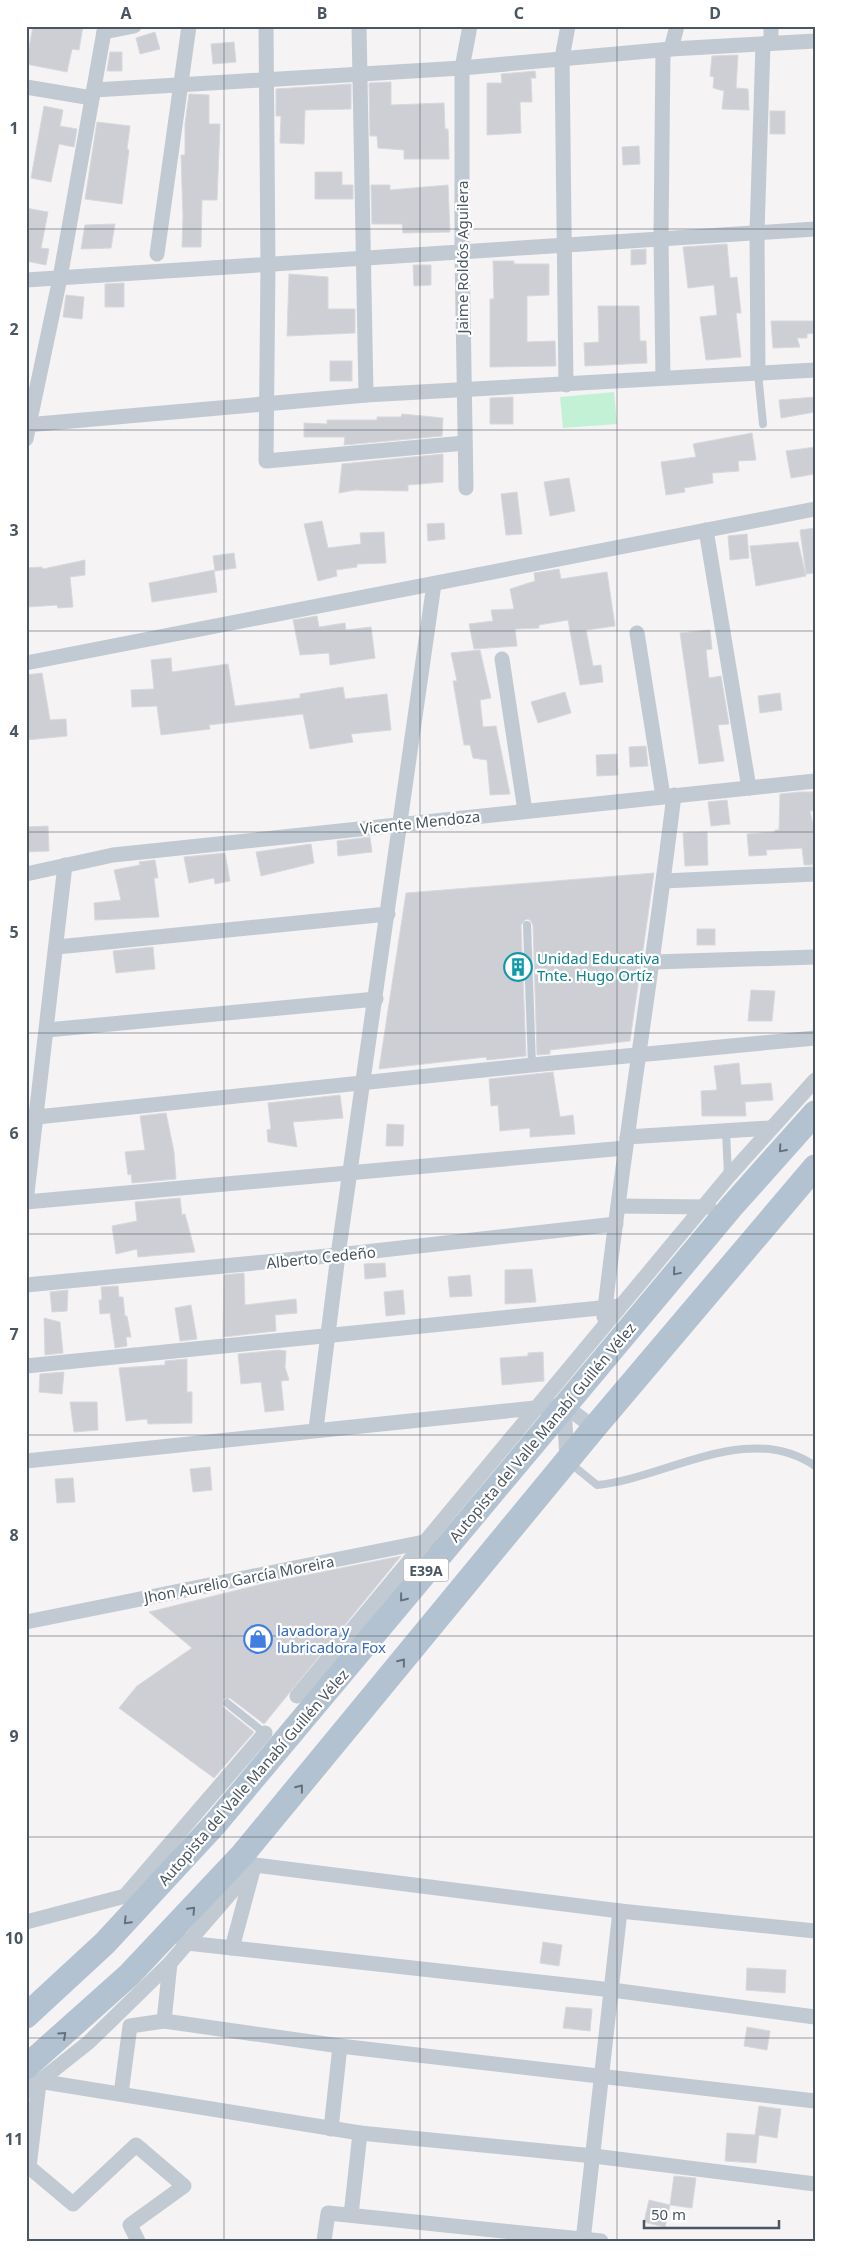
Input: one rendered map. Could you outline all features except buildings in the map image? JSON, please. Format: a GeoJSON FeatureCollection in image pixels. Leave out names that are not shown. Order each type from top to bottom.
{"type":"FeatureCollection","features":[{"type":"Feature","properties":{"kind":"main road","name":"Autopista del Valle Manabí Guillén Vélez"},"geometry":{"type":"LineString","coordinates":[[26,2016],[105,1943],[160,1886],[273,1740],[453,1538],[732,1206],[815,1113]]}},
{"type":"Feature","properties":{"kind":"main road","name":"E39A"},"geometry":{"type":"LineString","coordinates":[[31,2076],[93,2009],[180,1938],[249,1860],[292,1797],[567,1460],[815,1167]]}},
{"type":"Feature","properties":{"kind":"street"},"geometry":{"type":"LineString","coordinates":[[134,26],[105,29],[60,278],[27,430],[268,403],[366,395],[815,370]]}},
{"type":"Feature","properties":{"kind":"street"},"geometry":{"type":"LineString","coordinates":[[156,254],[189,26]]}},
{"type":"Feature","properties":{"kind":"street"},"geometry":{"type":"LineString","coordinates":[[266,26],[268,265],[266,461],[465,443]]}},
{"type":"Feature","properties":{"kind":"street"},"geometry":{"type":"LineString","coordinates":[[359,26],[366,395]]}},
{"type":"Feature","properties":{"kind":"street","name":"Jaime Roldós Aguilera"},"geometry":{"type":"LineString","coordinates":[[466,488],[462,251],[462,68],[470,26]]}},
{"type":"Feature","properties":{"kind":"street"},"geometry":{"type":"LineString","coordinates":[[566,385],[562,58],[568,26]]}},
{"type":"Feature","properties":{"kind":"street"},"geometry":{"type":"LineString","coordinates":[[663,378],[661,238],[667,49],[677,26]]}},
{"type":"Feature","properties":{"kind":"street"},"geometry":{"type":"LineString","coordinates":[[758,373],[757,232],[767,43],[771,26]]}},
{"type":"Feature","properties":{"kind":"street"},"geometry":{"type":"LineString","coordinates":[[26,88],[93,94],[179,86],[462,68],[667,49],[815,41]]}},
{"type":"Feature","properties":{"kind":"street"},"geometry":{"type":"LineString","coordinates":[[26,280],[815,229]]}},
{"type":"Feature","properties":{"kind":"street"},"geometry":{"type":"LineString","coordinates":[[26,663],[815,509]]}},
{"type":"Feature","properties":{"kind":"street"},"geometry":{"type":"LineString","coordinates":[[706,530],[749,788]]}},
{"type":"Feature","properties":{"kind":"street"},"geometry":{"type":"LineString","coordinates":[[316,1429],[338,1255],[434,584]]}},
{"type":"Feature","properties":{"kind":"street"},"geometry":{"type":"LineString","coordinates":[[613,1307],[616,1224],[664,881],[668,796],[637,633]]}},
{"type":"Feature","properties":{"kind":"street"},"geometry":{"type":"LineString","coordinates":[[502,659],[525,811]]}},
{"type":"Feature","properties":{"kind":"street","name":"Vicente Mendoza"},"geometry":{"type":"LineString","coordinates":[[26,874],[113,855],[815,781]]}},
{"type":"Feature","properties":{"kind":"street"},"geometry":{"type":"LineString","coordinates":[[65,865],[26,1202],[350,1172],[726,1131],[770,1128]]}},
{"type":"Feature","properties":{"kind":"street"},"geometry":{"type":"LineString","coordinates":[[664,881],[815,874]]}},
{"type":"Feature","properties":{"kind":"street"},"geometry":{"type":"LineString","coordinates":[[57,947],[388,914]]}},
{"type":"Feature","properties":{"kind":"street"},"geometry":{"type":"LineString","coordinates":[[653,962],[815,957]]}},
{"type":"Feature","properties":{"kind":"street"},"geometry":{"type":"LineString","coordinates":[[47,1030],[376,999]]}},
{"type":"Feature","properties":{"kind":"street"},"geometry":{"type":"LineString","coordinates":[[37,1117],[640,1054],[815,1038]]}},
{"type":"Feature","properties":{"kind":"street"},"geometry":{"type":"LineString","coordinates":[[297,1696],[603,1326],[613,1307],[703,1207],[770,1128],[815,1080]]}},
{"type":"Feature","properties":{"kind":"street"},"geometry":{"type":"LineString","coordinates":[[618,1206],[732,1206]]}},
{"type":"Feature","properties":{"kind":"street","name":"Alberto Cedeño"},"geometry":{"type":"LineString","coordinates":[[26,1285],[338,1255],[616,1224]]}},
{"type":"Feature","properties":{"kind":"street"},"geometry":{"type":"LineString","coordinates":[[26,1366],[613,1307]]}},
{"type":"Feature","properties":{"kind":"street"},"geometry":{"type":"LineString","coordinates":[[26,1460],[538,1406],[564,1405],[594,1428]]}},
{"type":"Feature","properties":{"kind":"street"},"geometry":{"type":"LineString","coordinates":[[564,1405],[567,1460]]}},
{"type":"Feature","properties":{"kind":"street","name":"Jhon Aurelio García Moreira"},"geometry":{"type":"LineString","coordinates":[[26,1622],[427,1541],[453,1538]]}},
{"type":"Feature","properties":{"kind":"street"},"geometry":{"type":"LineString","coordinates":[[126,1896],[273,1740]]}},
{"type":"Feature","properties":{"kind":"street"},"geometry":{"type":"LineString","coordinates":[[232,1948],[249,1860],[620,1911],[815,1931]]}},
{"type":"Feature","properties":{"kind":"street"},"geometry":{"type":"LineString","coordinates":[[26,1922],[160,1886]]}},
{"type":"Feature","properties":{"kind":"street"},"geometry":{"type":"LineString","coordinates":[[583,2240],[594,2156],[601,2075],[620,1911]]}},
{"type":"Feature","properties":{"kind":"street"},"geometry":{"type":"LineString","coordinates":[[164,2021],[170,1963],[180,1938],[232,1948],[612,1990],[815,2017]]}},
{"type":"Feature","properties":{"kind":"street"},"geometry":{"type":"LineString","coordinates":[[26,2092],[31,2076],[96,2036],[170,1963]]}},
{"type":"Feature","properties":{"kind":"street"},"geometry":{"type":"LineString","coordinates":[[121,2094],[130,2026],[164,2021],[340,2046],[815,2101]]}},
{"type":"Feature","properties":{"kind":"street"},"geometry":{"type":"LineString","coordinates":[[331,2129],[340,2046]]}},
{"type":"Feature","properties":{"kind":"street"},"geometry":{"type":"LineString","coordinates":[[31,2076],[121,2094],[360,2133],[594,2156],[815,2184]]}},
{"type":"Feature","properties":{"kind":"street"},"geometry":{"type":"LineString","coordinates":[[31,2076],[29,2168],[74,2204],[136,2145],[184,2186],[130,2226],[138,2241]]}},
{"type":"Feature","properties":{"kind":"street"},"geometry":{"type":"LineString","coordinates":[[351,2215],[360,2133]]}},
{"type":"Feature","properties":{"kind":"street"},"geometry":{"type":"LineString","coordinates":[[324,2241],[328,2213],[601,2241]]}},
{"type":"Feature","properties":{"kind":"lane"},"geometry":{"type":"LineString","coordinates":[[758,373],[763,424]]}},
{"type":"Feature","properties":{"kind":"lane"},"geometry":{"type":"LineString","coordinates":[[527,924],[532,1065]]}},
{"type":"Feature","properties":{"kind":"lane"},"geometry":{"type":"LineString","coordinates":[[726,1131],[728,1177]]}},
{"type":"Feature","properties":{"kind":"lane"},"geometry":{"type":"LineString","coordinates":[[567,1460],[597,1485],[627,1480],[721,1453],[753,1448],[782,1450],[815,1466]]}},
{"type":"Feature","properties":{"kind":"lane"},"geometry":{"type":"LineString","coordinates":[[227,1703],[273,1740]]}},
{"type":"Feature","properties":{"kind":"green space"},"geometry":{"type":"Polygon","coordinates":[[[614,392],[617,424],[563,428],[560,397],[614,392]]]}},
{"type":"Feature","properties":{"kind":"place","name":"Unidad Educativa Tnte. Hugo Ortíz"},"geometry":{"type":"Point","coordinates":[518,967]}},
{"type":"Feature","properties":{"kind":"place","name":"lavadora y lubricadora Fox"},"geometry":{"type":"Point","coordinates":[258,1639]}}]}
